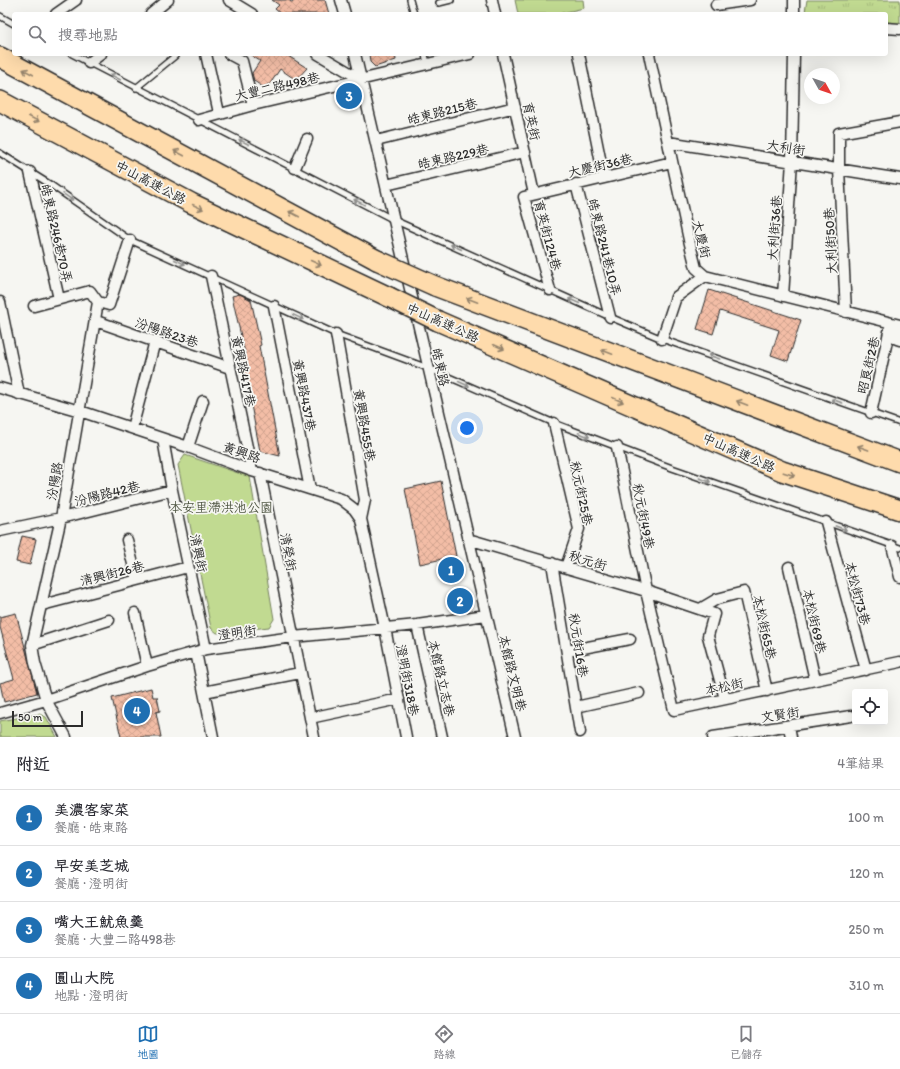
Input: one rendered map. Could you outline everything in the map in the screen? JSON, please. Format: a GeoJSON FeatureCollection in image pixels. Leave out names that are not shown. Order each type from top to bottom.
{"type":"FeatureCollection","features":[{"type":"Feature","properties":{"kind":"highway"},"geometry":{"type":"LineString","coordinates":[[0,57],[377,260],[435,286],[900,462]]}},
{"type":"Feature","properties":{"kind":"highway","name":"中山高速公路"},"geometry":{"type":"LineString","coordinates":[[0,101],[191,203],[438,321],[782,471],[900,510]]}},
{"type":"Feature","properties":{"kind":"street"},"geometry":{"type":"LineString","coordinates":[[59,12],[76,0]]}},
{"type":"Feature","properties":{"kind":"street"},"geometry":{"type":"LineString","coordinates":[[153,12],[168,0]]}},
{"type":"Feature","properties":{"kind":"street"},"geometry":{"type":"LineString","coordinates":[[229,0],[249,12]]}},
{"type":"Feature","properties":{"kind":"street"},"geometry":{"type":"LineString","coordinates":[[341,0],[344,12]]}},
{"type":"Feature","properties":{"kind":"street"},"geometry":{"type":"LineString","coordinates":[[492,0],[495,12]]}},
{"type":"Feature","properties":{"kind":"street"},"geometry":{"type":"LineString","coordinates":[[716,6],[750,0]]}},
{"type":"Feature","properties":{"kind":"street"},"geometry":{"type":"LineString","coordinates":[[794,0],[794,12]]}},
{"type":"Feature","properties":{"kind":"street"},"geometry":{"type":"LineString","coordinates":[[888,28],[900,29]]}},
{"type":"Feature","properties":{"kind":"street"},"geometry":{"type":"LineString","coordinates":[[89,63],[98,56]]}},
{"type":"Feature","properties":{"kind":"street"},"geometry":{"type":"LineString","coordinates":[[206,56],[219,113]]}},
{"type":"Feature","properties":{"kind":"street"},"geometry":{"type":"LineString","coordinates":[[233,56],[242,61],[254,105]]}},
{"type":"Feature","properties":{"kind":"street"},"geometry":{"type":"LineString","coordinates":[[321,56],[362,80]]}},
{"type":"Feature","properties":{"kind":"street","name":"皓東路"},"geometry":{"type":"LineString","coordinates":[[356,56],[486,615]]}},
{"type":"Feature","properties":{"kind":"street","name":"大豐二路498巷"},"geometry":{"type":"LineString","coordinates":[[199,120],[219,113],[362,80],[426,59],[452,56]]}},
{"type":"Feature","properties":{"kind":"street","name":"育英街"},"geometry":{"type":"LineString","coordinates":[[503,56],[534,194]]}},
{"type":"Feature","properties":{"kind":"street"},"geometry":{"type":"LineString","coordinates":[[579,56],[604,178]]}},
{"type":"Feature","properties":{"kind":"street","name":"大慶街"},"geometry":{"type":"LineString","coordinates":[[649,56],[696,268],[705,276],[897,325]]}},
{"type":"Feature","properties":{"kind":"street","name":"大利街36巷"},"geometry":{"type":"LineString","coordinates":[[783,296],[792,161],[794,56]]}},
{"type":"Feature","properties":{"kind":"street","name":"皓東路215巷"},"geometry":{"type":"LineString","coordinates":[[376,141],[515,107]]}},
{"type":"Feature","properties":{"kind":"street","name":"大利街50巷"},"geometry":{"type":"LineString","coordinates":[[846,312],[839,169],[839,133],[900,122]]}},
{"type":"Feature","properties":{"kind":"street"},"geometry":{"type":"LineString","coordinates":[[295,168],[307,139]]}},
{"type":"Feature","properties":{"kind":"street","name":"大利街"},"geometry":{"type":"LineString","coordinates":[[668,142],[900,179]]}},
{"type":"Feature","properties":{"kind":"street","name":"皓東路229巷"},"geometry":{"type":"LineString","coordinates":[[386,185],[525,152]]}},
{"type":"Feature","properties":{"kind":"street","name":"大慶街36巷"},"geometry":{"type":"LineString","coordinates":[[534,194],[672,162]]}},
{"type":"Feature","properties":{"kind":"street","name":"皓東路246巷70弄"},"geometry":{"type":"LineString","coordinates":[[30,172],[58,299]]}},
{"type":"Feature","properties":{"kind":"street","name":"皓東路241巷10弄"},"geometry":{"type":"LineString","coordinates":[[576,184],[610,317]]}},
{"type":"Feature","properties":{"kind":"street","name":"育英街124巷"},"geometry":{"type":"LineString","coordinates":[[534,194],[524,197],[550,290]]}},
{"type":"Feature","properties":{"kind":"street"},"geometry":{"type":"LineString","coordinates":[[98,302],[109,305],[130,240]]}},
{"type":"Feature","properties":{"kind":"street","name":"黃興路417巷"},"geometry":{"type":"LineString","coordinates":[[211,276],[230,368],[256,472]]}},
{"type":"Feature","properties":{"kind":"street"},"geometry":{"type":"LineString","coordinates":[[662,339],[676,297],[705,276]]}},
{"type":"Feature","properties":{"kind":"street","name":"皓東路246巷70弄"},"geometry":{"type":"LineString","coordinates":[[34,306],[90,290],[98,302]]}},
{"type":"Feature","properties":{"kind":"street"},"geometry":{"type":"LineString","coordinates":[[0,302],[19,394]]}},
{"type":"Feature","properties":{"kind":"street","name":"汾陽路"},"geometry":{"type":"LineString","coordinates":[[66,737],[46,700],[35,663],[32,645],[61,518],[96,321],[98,302]]}},
{"type":"Feature","properties":{"kind":"street","name":"黃興路437巷"},"geometry":{"type":"LineString","coordinates":[[274,306],[310,489]]}},
{"type":"Feature","properties":{"kind":"street","name":"汾陽路23巷"},"geometry":{"type":"LineString","coordinates":[[96,321],[230,368]]}},
{"type":"Feature","properties":{"kind":"street"},"geometry":{"type":"LineString","coordinates":[[897,325],[897,339],[900,340]]}},
{"type":"Feature","properties":{"kind":"street","name":"昭良街2巷"},"geometry":{"type":"LineString","coordinates":[[871,412],[897,325]]}},
{"type":"Feature","properties":{"kind":"street","name":"黃興路455巷"},"geometry":{"type":"LineString","coordinates":[[336,334],[365,500],[361,520]]}},
{"type":"Feature","properties":{"kind":"street"},"geometry":{"type":"LineString","coordinates":[[132,428],[155,341]]}},
{"type":"Feature","properties":{"kind":"street","name":"黃興路"},"geometry":{"type":"LineString","coordinates":[[0,388],[80,411],[188,447],[256,472],[341,498],[354,509],[361,520],[385,628]]}},
{"type":"Feature","properties":{"kind":"street"},"geometry":{"type":"LineString","coordinates":[[188,447],[203,401]]}},
{"type":"Feature","properties":{"kind":"street","name":"秋元街25巷"},"geometry":{"type":"LineString","coordinates":[[554,423],[579,529],[566,567]]}},
{"type":"Feature","properties":{"kind":"street","name":"清興街"},"geometry":{"type":"LineString","coordinates":[[163,439],[172,490],[206,649]]}},
{"type":"Feature","properties":{"kind":"street","name":"秋元街49巷"},"geometry":{"type":"LineString","coordinates":[[617,447],[646,591]]}},
{"type":"Feature","properties":{"kind":"street","name":"清榮街"},"geometry":{"type":"LineString","coordinates":[[256,472],[314,737]]}},
{"type":"Feature","properties":{"kind":"street","name":"汾陽路42巷"},"geometry":{"type":"LineString","coordinates":[[0,531],[61,518],[172,490]]}},
{"type":"Feature","properties":{"kind":"street","name":"本松街73巷"},"geometry":{"type":"LineString","coordinates":[[826,522],[866,670]]}},
{"type":"Feature","properties":{"kind":"street","name":"秋元街"},"geometry":{"type":"LineString","coordinates":[[468,539],[646,591],[714,614],[708,636],[725,699]]}},
{"type":"Feature","properties":{"kind":"street"},"geometry":{"type":"LineString","coordinates":[[127,540],[137,580]]}},
{"type":"Feature","properties":{"kind":"street"},"geometry":{"type":"LineString","coordinates":[[896,547],[900,577]]}},
{"type":"Feature","properties":{"kind":"street","name":"秋元街16巷"},"geometry":{"type":"LineString","coordinates":[[552,563],[580,732]]}},
{"type":"Feature","properties":{"kind":"street","name":"清興街26巷"},"geometry":{"type":"LineString","coordinates":[[42,605],[188,567]]}},
{"type":"Feature","properties":{"kind":"street","name":"本松街69巷"},"geometry":{"type":"LineString","coordinates":[[789,567],[815,680]]}},
{"type":"Feature","properties":{"kind":"street","name":"本松街"},"geometry":{"type":"LineString","coordinates":[[646,591],[674,710],[900,662]]}},
{"type":"Feature","properties":{"kind":"street","name":"本松街65巷"},"geometry":{"type":"LineString","coordinates":[[700,609],[717,599],[744,592],[767,690]]}},
{"type":"Feature","properties":{"kind":"street"},"geometry":{"type":"LineString","coordinates":[[135,613],[147,666]]}},
{"type":"Feature","properties":{"kind":"street","name":"澄明街"},"geometry":{"type":"LineString","coordinates":[[0,713],[46,700],[147,666],[206,649],[293,637],[417,625],[486,615]]}},
{"type":"Feature","properties":{"kind":"street","name":"本館路文明巷"},"geometry":{"type":"LineString","coordinates":[[486,615],[515,737]]}},
{"type":"Feature","properties":{"kind":"street"},"geometry":{"type":"LineString","coordinates":[[32,645],[109,620]]}},
{"type":"Feature","properties":{"kind":"street","name":"本館路立志巷"},"geometry":{"type":"LineString","coordinates":[[417,625],[442,737]]}},
{"type":"Feature","properties":{"kind":"street","name":"澄明街318巷"},"geometry":{"type":"LineString","coordinates":[[385,628],[406,737]]}},
{"type":"Feature","properties":{"kind":"street"},"geometry":{"type":"LineString","coordinates":[[567,652],[630,639]]}},
{"type":"Feature","properties":{"kind":"street"},"geometry":{"type":"LineString","coordinates":[[196,652],[213,737]]}},
{"type":"Feature","properties":{"kind":"street"},"geometry":{"type":"LineString","coordinates":[[204,692],[300,673]]}},
{"type":"Feature","properties":{"kind":"street"},"geometry":{"type":"LineString","coordinates":[[576,707],[639,692]]}},
{"type":"Feature","properties":{"kind":"street"},"geometry":{"type":"LineString","coordinates":[[310,718],[399,699]]}},
{"type":"Feature","properties":{"kind":"street","name":"文賢街"},"geometry":{"type":"LineString","coordinates":[[713,737],[851,716]]}},
{"type":"Feature","properties":{"kind":"street"},"geometry":{"type":"LineString","coordinates":[[789,726],[791,737]]}},
{"type":"Feature","properties":{"kind":"lane"},"geometry":{"type":"LineString","coordinates":[[410,0],[413,12]]}},
{"type":"Feature","properties":{"kind":"lane"},"geometry":{"type":"LineString","coordinates":[[439,3],[451,0]]}},
{"type":"Feature","properties":{"kind":"lane"},"geometry":{"type":"LineString","coordinates":[[0,16],[12,23]]}},
{"type":"Feature","properties":{"kind":"lane"},"geometry":{"type":"LineString","coordinates":[[76,56],[394,220],[610,317],[662,339],[900,423]]}},
{"type":"Feature","properties":{"kind":"lane"},"geometry":{"type":"LineString","coordinates":[[136,88],[175,56]]}},
{"type":"Feature","properties":{"kind":"lane"},"geometry":{"type":"LineString","coordinates":[[0,153],[130,240],[336,334],[428,368],[554,423],[617,447],[896,547]]}},
{"type":"Feature","properties":{"kind":"green space"},"geometry":{"type":"Polygon","coordinates":[[[515,0],[583,0],[584,8],[566,12],[518,12],[515,0]]]}},
{"type":"Feature","properties":{"kind":"green space"},"geometry":{"type":"Polygon","coordinates":[[[807,0],[900,0],[900,26],[888,24],[888,12],[805,12],[807,0]]]}},
{"type":"Feature","properties":{"kind":"green space","name":"本安里滯洪池公園"},"geometry":{"type":"Polygon","coordinates":[[[185,455],[250,477],[274,619],[269,627],[217,633],[211,628],[178,465],[185,455]]]}},
{"type":"Feature","properties":{"kind":"green space"},"geometry":{"type":"Polygon","coordinates":[[[39,714],[46,717],[57,737],[0,737],[0,721],[39,714]]]}},
{"type":"Feature","properties":{"kind":"building"},"geometry":{"type":"Polygon","coordinates":[[[272,0],[289,0],[291,2],[296,0],[325,0],[328,12],[279,12],[275,9],[279,5],[272,0]]]}},
{"type":"Feature","properties":{"kind":"building"},"geometry":{"type":"Polygon","coordinates":[[[252,56],[288,56],[307,68],[296,80],[280,69],[270,84],[263,87],[254,81],[252,73],[260,61],[252,56]]]}},
{"type":"Feature","properties":{"kind":"building"},"geometry":{"type":"Polygon","coordinates":[[[369,56],[395,56],[396,60],[375,67],[370,62],[369,56]]]}},
{"type":"Feature","properties":{"kind":"building"},"geometry":{"type":"Polygon","coordinates":[[[709,290],[801,320],[788,361],[771,355],[779,330],[720,311],[713,334],[697,329],[709,290]]]}},
{"type":"Feature","properties":{"kind":"building"},"geometry":{"type":"Polygon","coordinates":[[[240,294],[251,300],[261,345],[259,346],[280,456],[260,451],[241,354],[245,354],[232,296],[240,294]]]}},
{"type":"Feature","properties":{"kind":"building"},"geometry":{"type":"Polygon","coordinates":[[[441,481],[456,556],[420,564],[405,489],[441,481]]]}},
{"type":"Feature","properties":{"kind":"building"},"geometry":{"type":"Polygon","coordinates":[[[22,536],[36,539],[30,565],[16,562],[22,536]]]}},
{"type":"Feature","properties":{"kind":"building"},"geometry":{"type":"Polygon","coordinates":[[[16,613],[37,693],[4,702],[0,683],[14,679],[0,627],[0,617],[16,613]]]}},
{"type":"Feature","properties":{"kind":"building"},"geometry":{"type":"Polygon","coordinates":[[[151,688],[153,697],[157,697],[160,711],[156,712],[161,737],[121,737],[112,698],[151,688]]]}},
{"type":"Feature","properties":{"kind":"place","name":"嘴大王魷魚羹"},"geometry":{"type":"Point","coordinates":[349,96]}},
{"type":"Feature","properties":{"kind":"place","name":"美濃客家菜"},"geometry":{"type":"Point","coordinates":[451,570]}},
{"type":"Feature","properties":{"kind":"place","name":"早安美芝城"},"geometry":{"type":"Point","coordinates":[460,601]}},
{"type":"Feature","properties":{"kind":"place","name":"圓山大院"},"geometry":{"type":"Point","coordinates":[137,711]}}]}
